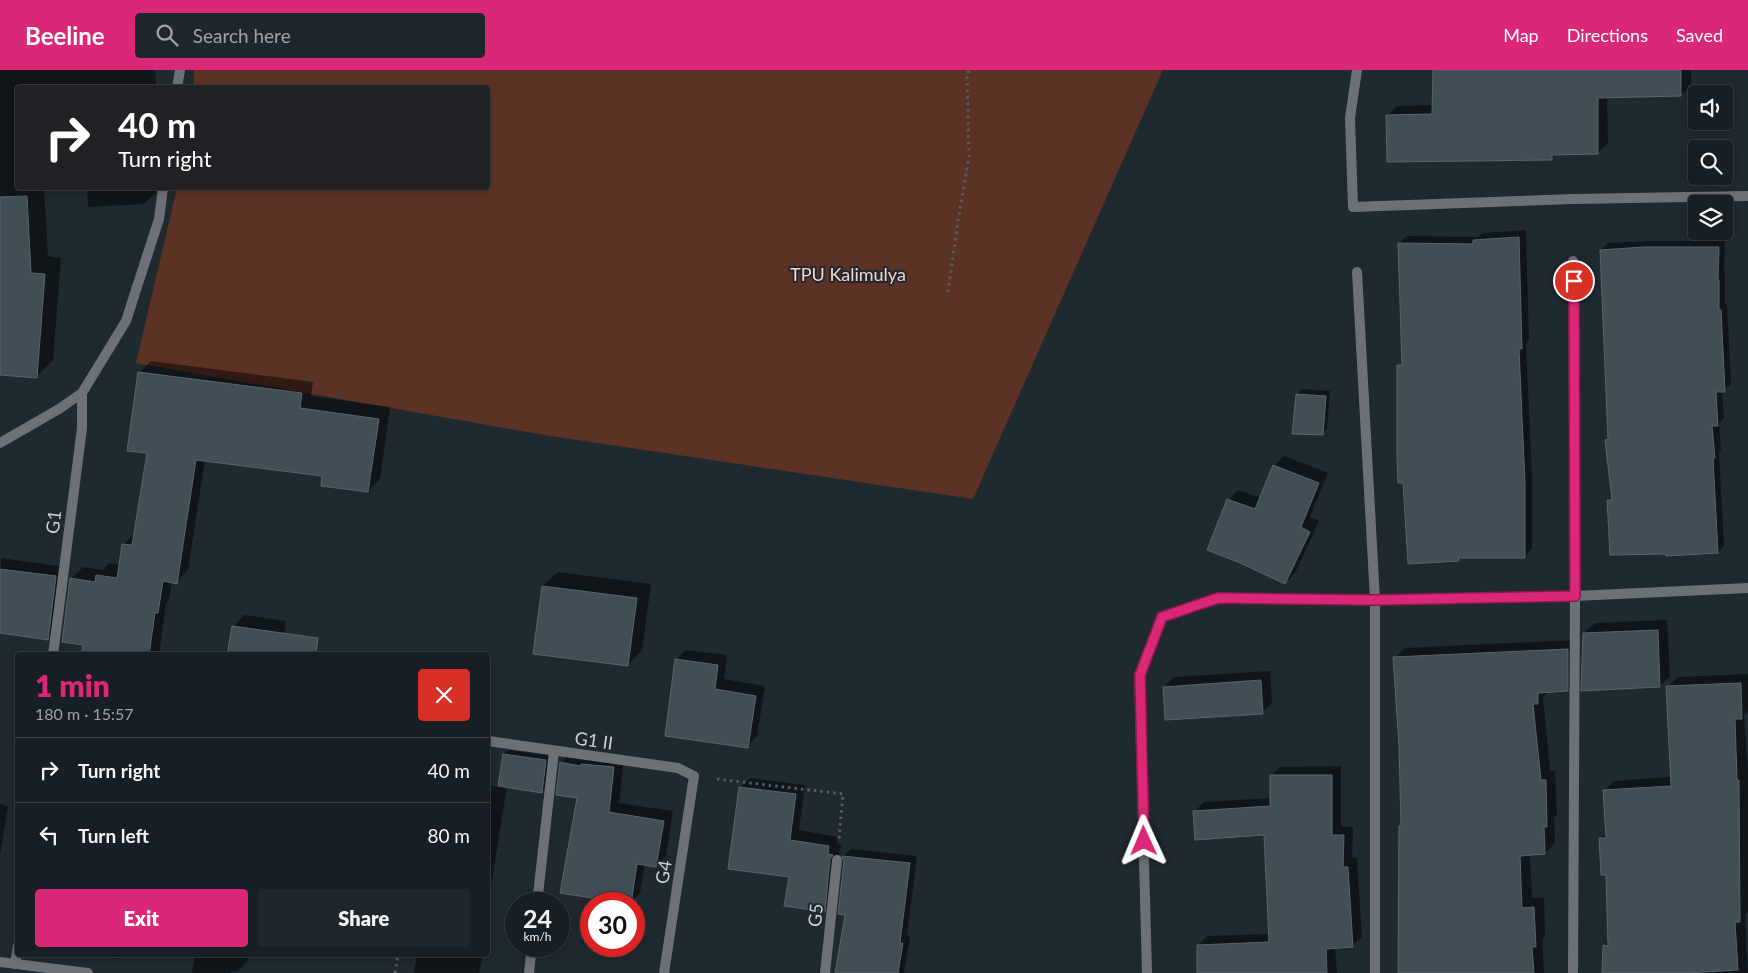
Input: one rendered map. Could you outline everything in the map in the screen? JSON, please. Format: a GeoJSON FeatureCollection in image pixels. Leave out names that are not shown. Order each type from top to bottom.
{"type":"FeatureCollection","features":[{"type":"Feature","properties":{"kind":"street"},"geometry":{"type":"LineString","coordinates":[[178,85],[180,70]]}},
{"type":"Feature","properties":{"kind":"street"},"geometry":{"type":"LineString","coordinates":[[1357,70],[1350,118],[1354,207],[1573,199],[1748,196]]}},
{"type":"Feature","properties":{"kind":"street"},"geometry":{"type":"LineString","coordinates":[[0,442],[59,409],[82,393],[126,321],[159,220],[163,190]]}},
{"type":"Feature","properties":{"kind":"street"},"geometry":{"type":"LineString","coordinates":[[1573,973],[1574,261]]}},
{"type":"Feature","properties":{"kind":"street"},"geometry":{"type":"LineString","coordinates":[[1357,272],[1375,600],[1376,973]]}},
{"type":"Feature","properties":{"kind":"street","name":"G1"},"geometry":{"type":"LineString","coordinates":[[53,652],[82,428],[82,393]]}},
{"type":"Feature","properties":{"kind":"street"},"geometry":{"type":"LineString","coordinates":[[1147,973],[1140,675],[1162,617],[1218,598],[1375,600],[1575,596],[1748,588]]}},
{"type":"Feature","properties":{"kind":"street","name":"G1 II"},"geometry":{"type":"LineString","coordinates":[[490,741],[678,768],[694,776]]}},
{"type":"Feature","properties":{"kind":"street"},"geometry":{"type":"LineString","coordinates":[[538,892],[554,751]]}},
{"type":"Feature","properties":{"kind":"street","name":"G4"},"geometry":{"type":"LineString","coordinates":[[664,973],[694,776]]}},
{"type":"Feature","properties":{"kind":"street","name":"G5"},"geometry":{"type":"LineString","coordinates":[[825,973],[837,860]]}},
{"type":"Feature","properties":{"kind":"street"},"geometry":{"type":"LineString","coordinates":[[15,964],[16,957]]}},
{"type":"Feature","properties":{"kind":"street"},"geometry":{"type":"LineString","coordinates":[[529,973],[531,957]]}},
{"type":"Feature","properties":{"kind":"street"},"geometry":{"type":"LineString","coordinates":[[0,962],[88,973]]}},
{"type":"Feature","properties":{"kind":"path"},"geometry":{"type":"LineString","coordinates":[[948,292],[958,220],[970,156],[967,77],[969,70]]}},
{"type":"Feature","properties":{"kind":"path"},"geometry":{"type":"LineString","coordinates":[[694,776],[843,794],[837,860]]}},
{"type":"Feature","properties":{"kind":"path"},"geometry":{"type":"LineString","coordinates":[[395,973],[398,957]]}},
{"type":"Feature","properties":{"kind":"green space","name":"TPU Kalimulya"},"geometry":{"type":"Polygon","coordinates":[[[194,70],[1163,70],[973,499],[550,436],[136,363],[177,190],[490,190],[490,85],[194,85],[194,70]]]}},
{"type":"Feature","properties":{"kind":"building"},"geometry":{"type":"Polygon","coordinates":[[[1433,70],[1681,70],[1681,96],[1598,98],[1598,154],[1552,155],[1552,160],[1387,162],[1386,115],[1432,114],[1433,70]]]}},
{"type":"Feature","properties":{"kind":"building"},"geometry":{"type":"Polygon","coordinates":[[[27,196],[31,273],[45,274],[37,378],[0,375],[0,197],[27,196]]]}},
{"type":"Feature","properties":{"kind":"building"},"geometry":{"type":"Polygon","coordinates":[[[1519,237],[1522,349],[1519,349],[1525,484],[1525,558],[1458,558],[1459,561],[1408,564],[1403,483],[1398,483],[1397,459],[1397,365],[1402,365],[1398,243],[1473,244],[1473,240],[1519,237]]]}},
{"type":"Feature","properties":{"kind":"building"},"geometry":{"type":"Polygon","coordinates":[[[1644,247],[1719,247],[1719,310],[1721,310],[1725,392],[1716,392],[1718,426],[1712,426],[1718,553],[1666,556],[1666,554],[1610,555],[1607,500],[1612,500],[1605,440],[1608,439],[1600,250],[1644,247]]]}},
{"type":"Feature","properties":{"kind":"building"},"geometry":{"type":"Polygon","coordinates":[[[138,372],[302,393],[300,408],[379,419],[368,492],[321,486],[322,476],[196,460],[177,584],[163,581],[158,613],[155,613],[149,652],[82,652],[83,645],[62,642],[70,578],[95,582],[96,575],[117,578],[122,544],[132,545],[147,453],[127,451],[138,372]]]}},
{"type":"Feature","properties":{"kind":"building"},"geometry":{"type":"Polygon","coordinates":[[[1296,394],[1326,396],[1323,435],[1292,434],[1296,394]]]}},
{"type":"Feature","properties":{"kind":"building"},"geometry":{"type":"Polygon","coordinates":[[[1273,465],[1319,483],[1301,527],[1310,532],[1285,584],[1207,550],[1227,499],[1255,509],[1273,465]]]}},
{"type":"Feature","properties":{"kind":"building"},"geometry":{"type":"Polygon","coordinates":[[[0,569],[56,576],[48,640],[0,633],[0,569]]]}},
{"type":"Feature","properties":{"kind":"building"},"geometry":{"type":"Polygon","coordinates":[[[542,586],[637,598],[628,666],[533,654],[542,586]]]}},
{"type":"Feature","properties":{"kind":"building"},"geometry":{"type":"Polygon","coordinates":[[[232,626],[318,638],[316,652],[228,652],[232,626]]]}},
{"type":"Feature","properties":{"kind":"building"},"geometry":{"type":"Polygon","coordinates":[[[1658,630],[1660,687],[1581,691],[1583,633],[1658,630]]]}},
{"type":"Feature","properties":{"kind":"building"},"geometry":{"type":"Polygon","coordinates":[[[1568,649],[1568,691],[1538,693],[1538,704],[1533,704],[1541,780],[1546,780],[1547,827],[1544,827],[1545,854],[1520,856],[1522,908],[1534,907],[1536,947],[1532,947],[1534,973],[1398,973],[1399,826],[1401,826],[1399,746],[1393,657],[1568,649]]]}},
{"type":"Feature","properties":{"kind":"building"},"geometry":{"type":"Polygon","coordinates":[[[675,659],[718,665],[715,689],[756,696],[748,748],[665,736],[675,659]]]}},
{"type":"Feature","properties":{"kind":"building"},"geometry":{"type":"Polygon","coordinates":[[[1261,680],[1263,714],[1165,720],[1163,687],[1261,680]]]}},
{"type":"Feature","properties":{"kind":"building"},"geometry":{"type":"Polygon","coordinates":[[[1741,683],[1742,719],[1735,719],[1737,780],[1739,780],[1740,922],[1735,922],[1738,970],[1687,973],[1602,973],[1603,945],[1608,946],[1606,875],[1601,875],[1599,838],[1606,838],[1603,790],[1671,786],[1666,686],[1741,683]]]}},
{"type":"Feature","properties":{"kind":"building"},"geometry":{"type":"Polygon","coordinates":[[[503,754],[546,760],[542,793],[498,786],[503,754]]]}},
{"type":"Feature","properties":{"kind":"building"},"geometry":{"type":"Polygon","coordinates":[[[560,762],[580,766],[581,764],[614,767],[609,812],[664,821],[656,867],[637,864],[633,892],[580,892],[580,896],[570,895],[570,892],[560,892],[577,798],[556,795],[560,762]]]}},
{"type":"Feature","properties":{"kind":"building"},"geometry":{"type":"Polygon","coordinates":[[[1270,775],[1332,775],[1332,835],[1344,835],[1343,867],[1348,867],[1353,947],[1326,949],[1327,973],[1197,973],[1197,945],[1269,942],[1264,835],[1195,840],[1193,811],[1270,806],[1270,775]]]}},
{"type":"Feature","properties":{"kind":"building"},"geometry":{"type":"Polygon","coordinates":[[[739,787],[796,794],[790,840],[829,846],[828,854],[833,855],[830,859],[825,912],[784,906],[789,877],[728,869],[739,787]]]}},
{"type":"Feature","properties":{"kind":"building"},"geometry":{"type":"Polygon","coordinates":[[[842,856],[910,863],[900,943],[903,943],[898,973],[835,973],[845,915],[838,914],[844,861],[842,856]]]}},
{"type":"Feature","properties":{"kind":"route"},"geometry":{"type":"LineString","coordinates":[[1144,841],[1140,675],[1162,617],[1218,598],[1375,600],[1575,596],[1574,281]]}}]}
